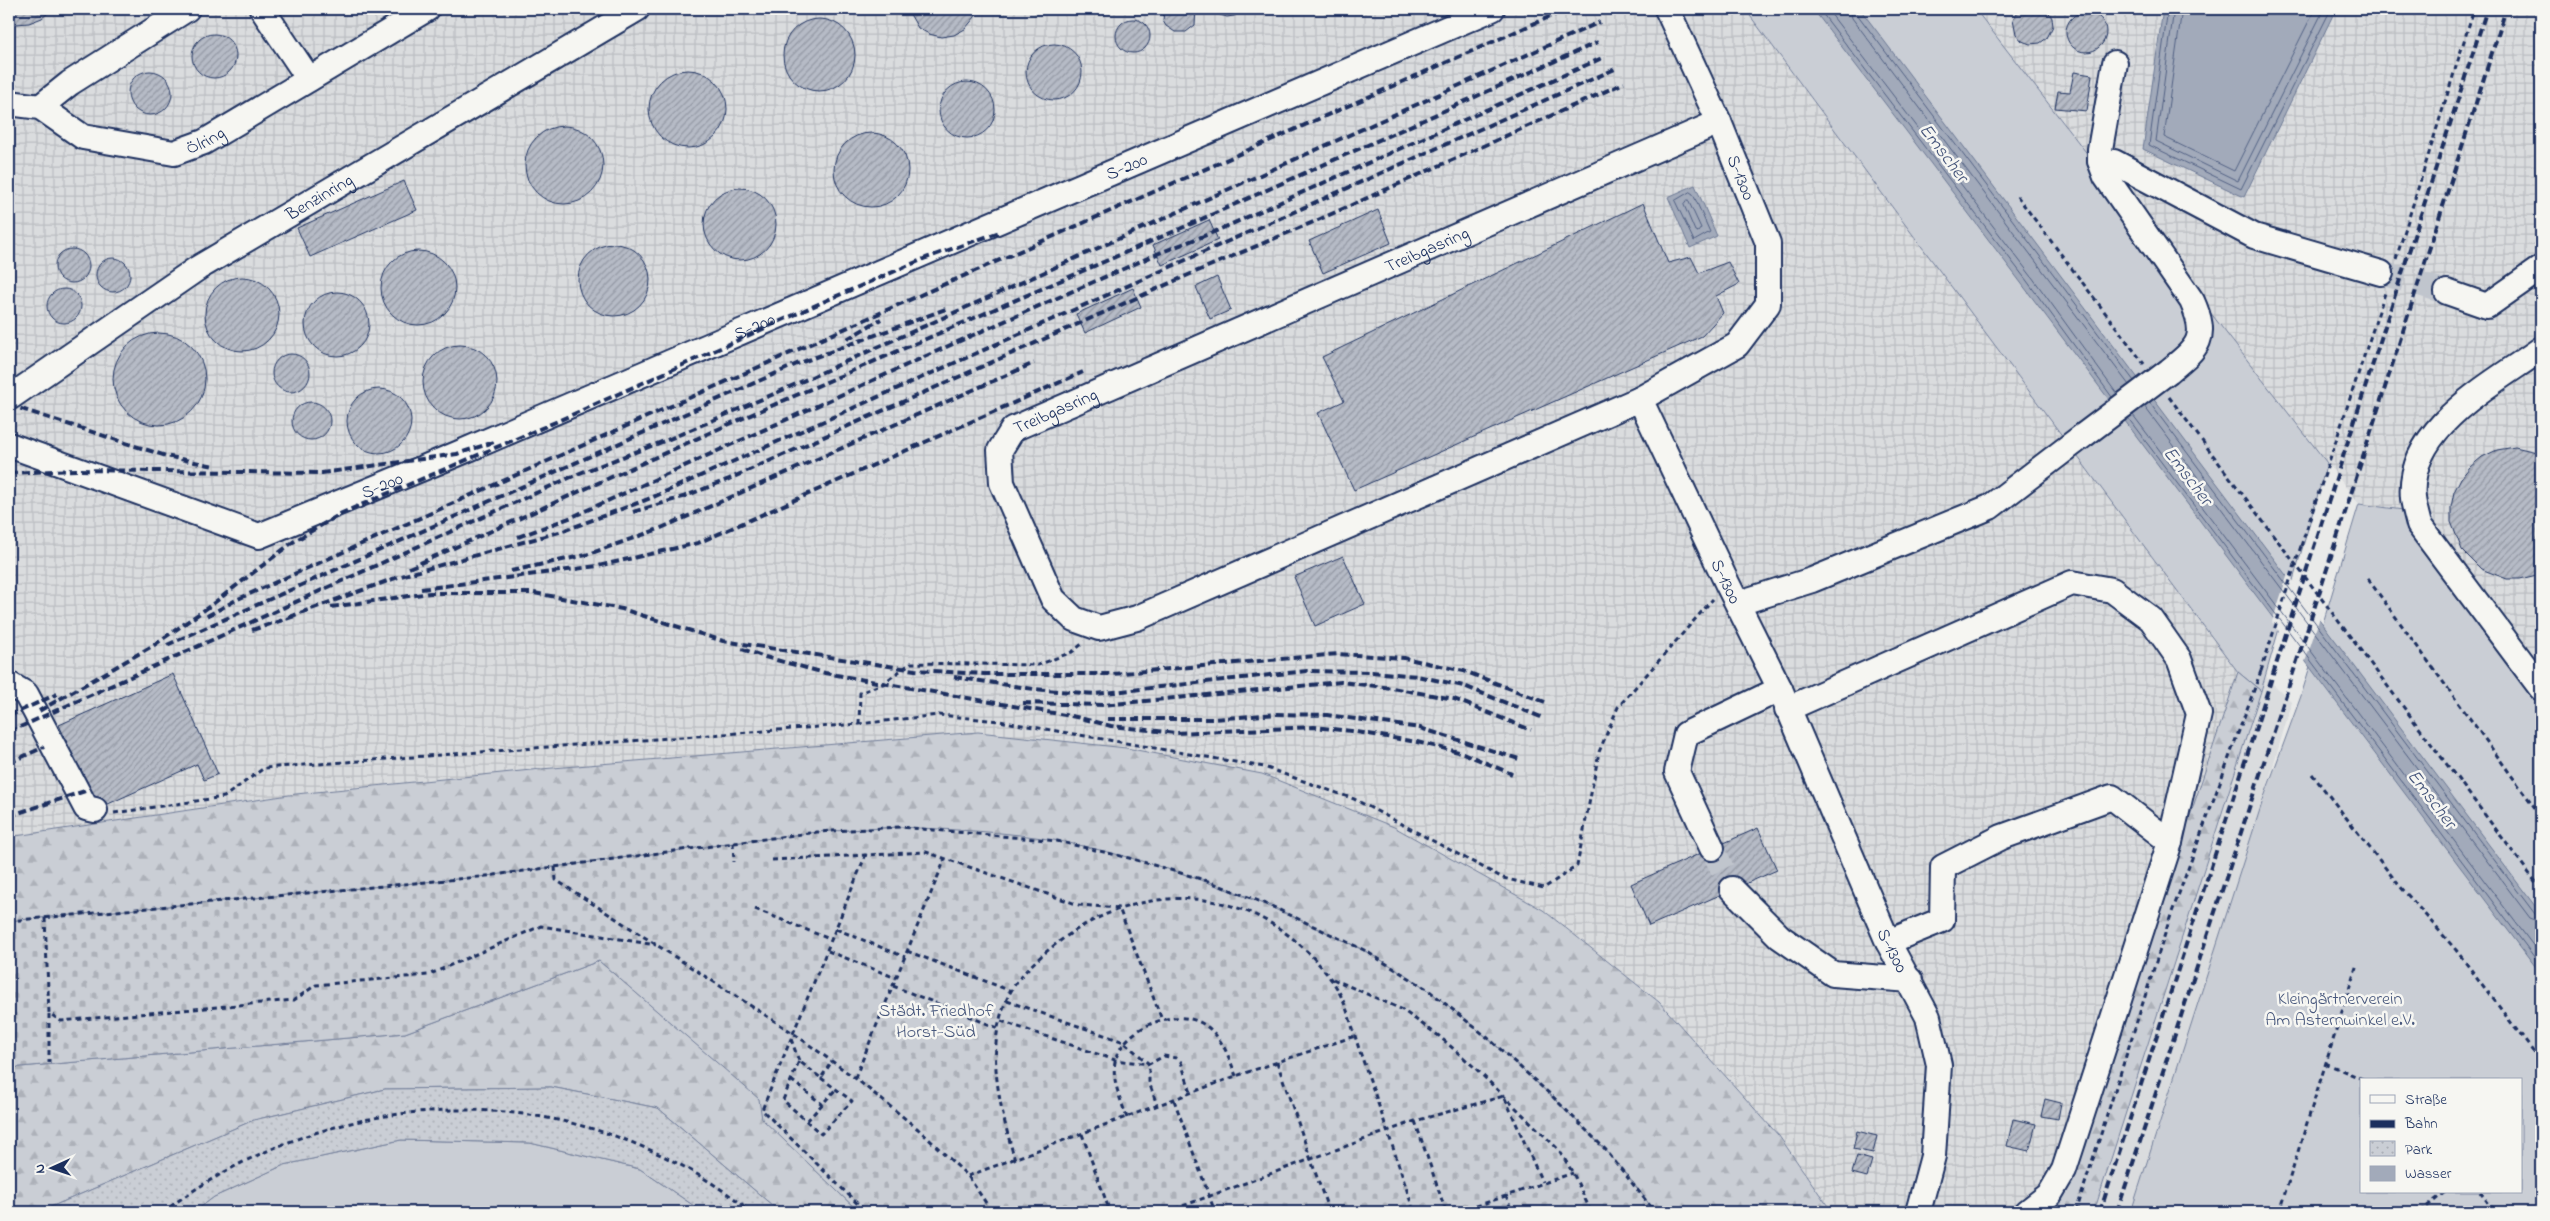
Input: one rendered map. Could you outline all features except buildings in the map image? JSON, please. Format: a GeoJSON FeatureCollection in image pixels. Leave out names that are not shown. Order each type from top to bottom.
{"type":"FeatureCollection","features":[{"type":"Feature","properties":{"kind":"lane"},"geometry":{"type":"LineString","coordinates":[[40,107],[70,83],[187,9]]}},
{"type":"Feature","properties":{"kind":"lane"},"geometry":{"type":"LineString","coordinates":[[262,9],[309,79]]}},
{"type":"Feature","properties":{"kind":"lane","name":"Ölring"},"geometry":{"type":"LineString","coordinates":[[9,103],[40,107],[83,137],[174,153],[204,142],[427,9]]}},
{"type":"Feature","properties":{"kind":"lane","name":"Benzinring"},"geometry":{"type":"LineString","coordinates":[[9,398],[198,268],[637,9]]}},
{"type":"Feature","properties":{"kind":"lane","name":"S-200"},"geometry":{"type":"LineString","coordinates":[[9,445],[260,536],[457,454],[1492,9]]}},
{"type":"Feature","properties":{"kind":"lane","name":"S-1300"},"geometry":{"type":"LineString","coordinates":[[1667,9],[1719,122],[1768,243],[1768,304],[1737,345],[1640,399],[1783,699],[1888,942],[1910,980],[1928,1017],[1939,1065],[1933,1156],[1918,1212]]}},
{"type":"Feature","properties":{"kind":"lane"},"geometry":{"type":"LineString","coordinates":[[1733,593],[1812,580],[1990,506],[2084,435],[2159,371],[2195,349],[2201,336],[2200,318],[2192,301],[2106,177],[2100,161],[2115,63]]}},
{"type":"Feature","properties":{"kind":"lane","name":"Treibgasring"},"geometry":{"type":"LineString","coordinates":[[1099,628],[1074,618],[1053,599],[1002,483],[1000,450],[1013,429],[1719,122]]}},
{"type":"Feature","properties":{"kind":"lane"},"geometry":{"type":"LineString","coordinates":[[2100,161],[2114,162],[2254,236],[2381,273]]}},
{"type":"Feature","properties":{"kind":"lane"},"geometry":{"type":"LineString","coordinates":[[2447,292],[2487,306],[2541,268]]}},
{"type":"Feature","properties":{"kind":"lane"},"geometry":{"type":"LineString","coordinates":[[2541,349],[2448,416],[2428,441],[2417,466],[2413,497],[2419,524],[2541,688]]}},
{"type":"Feature","properties":{"kind":"lane"},"geometry":{"type":"LineString","coordinates":[[1099,628],[1137,618],[1640,399]]}},
{"type":"Feature","properties":{"kind":"lane"},"geometry":{"type":"LineString","coordinates":[[1712,848],[1677,772],[1686,734],[1783,699],[2072,583],[2112,590],[2150,619],[2179,659],[2198,714],[2170,842],[2064,1170],[2050,1194],[2027,1212]]}},
{"type":"Feature","properties":{"kind":"lane"},"geometry":{"type":"LineString","coordinates":[[9,684],[26,694],[90,809]]}},
{"type":"Feature","properties":{"kind":"lane"},"geometry":{"type":"LineString","coordinates":[[1888,942],[1942,920],[1943,867],[2002,837],[2112,797],[2170,842]]}},
{"type":"Feature","properties":{"kind":"lane"},"geometry":{"type":"LineString","coordinates":[[1732,889],[1780,937],[1833,974],[1910,980]]}},
{"type":"Feature","properties":{"kind":"path"},"geometry":{"type":"LineString","coordinates":[[2017,196],[2159,371]]}},
{"type":"Feature","properties":{"kind":"path"},"geometry":{"type":"LineString","coordinates":[[2168,395],[2541,889]]}},
{"type":"Feature","properties":{"kind":"path"},"geometry":{"type":"LineString","coordinates":[[2076,1212],[2172,915],[2261,671],[2301,546]]}},
{"type":"Feature","properties":{"kind":"path"},"geometry":{"type":"LineString","coordinates":[[2368,579],[2541,816]]}},
{"type":"Feature","properties":{"kind":"path"},"geometry":{"type":"LineString","coordinates":[[90,809],[93,816],[224,797],[264,768],[859,724],[939,715],[999,721],[1264,766],[1354,799],[1503,878],[1544,888],[1577,866],[1598,752],[1618,707],[1733,593]]}},
{"type":"Feature","properties":{"kind":"path"},"geometry":{"type":"LineString","coordinates":[[859,724],[860,693],[882,684],[911,662],[1038,665],[1072,652],[1099,628]]}},
{"type":"Feature","properties":{"kind":"path"},"geometry":{"type":"LineString","coordinates":[[2312,774],[2398,884],[2456,950],[2541,1062]]}},
{"type":"Feature","properties":{"kind":"path"},"geometry":{"type":"LineString","coordinates":[[9,921],[479,877],[817,832],[900,827],[1057,841],[1129,858],[1208,882],[1271,906],[1364,950],[1428,990],[1488,1038],[1552,1096],[1604,1149],[1655,1212]]}},
{"type":"Feature","properties":{"kind":"path"},"geometry":{"type":"LineString","coordinates":[[733,843],[734,862]]}},
{"type":"Feature","properties":{"kind":"path"},"geometry":{"type":"LineString","coordinates":[[772,860],[926,852],[1079,905],[1118,908]]}},
{"type":"Feature","properties":{"kind":"path"},"geometry":{"type":"LineString","coordinates":[[866,854],[762,1110],[866,1212]]}},
{"type":"Feature","properties":{"kind":"path"},"geometry":{"type":"LineString","coordinates":[[855,1078],[945,859]]}},
{"type":"Feature","properties":{"kind":"path"},"geometry":{"type":"LineString","coordinates":[[555,867],[556,880],[793,1033],[855,1078],[918,1130],[968,1176],[992,1212]]}},
{"type":"Feature","properties":{"kind":"path"},"geometry":{"type":"LineString","coordinates":[[1015,1160],[997,1084],[998,1028],[1011,991],[1045,952],[1076,929],[1118,908],[1167,897],[1211,900],[1253,913],[1287,932],[1331,979],[1355,1036],[1414,1212]]}},
{"type":"Feature","properties":{"kind":"path"},"geometry":{"type":"LineString","coordinates":[[1118,908],[1162,1020]]}},
{"type":"Feature","properties":{"kind":"path"},"geometry":{"type":"LineString","coordinates":[[755,909],[832,940]]}},
{"type":"Feature","properties":{"kind":"path"},"geometry":{"type":"LineString","coordinates":[[44,918],[49,1013],[49,1063]]}},
{"type":"Feature","properties":{"kind":"path"},"geometry":{"type":"LineString","coordinates":[[49,1013],[61,1021],[294,1000],[316,985],[428,975],[541,926],[656,945]]}},
{"type":"Feature","properties":{"kind":"path"},"geometry":{"type":"LineString","coordinates":[[836,930],[905,957]]}},
{"type":"Feature","properties":{"kind":"path"},"geometry":{"type":"LineString","coordinates":[[828,950],[896,978]]}},
{"type":"Feature","properties":{"kind":"path"},"geometry":{"type":"LineString","coordinates":[[907,951],[1011,991]]}},
{"type":"Feature","properties":{"kind":"path"},"geometry":{"type":"LineString","coordinates":[[2280,1212],[2357,964]]}},
{"type":"Feature","properties":{"kind":"path"},"geometry":{"type":"LineString","coordinates":[[1331,979],[1401,1009],[1439,1036],[1559,1150],[1573,1173],[1591,1212]]}},
{"type":"Feature","properties":{"kind":"path"},"geometry":{"type":"LineString","coordinates":[[893,986],[998,1028]]}},
{"type":"Feature","properties":{"kind":"path"},"geometry":{"type":"LineString","coordinates":[[1007,1000],[1124,1042],[1149,1064],[1149,1082],[1157,1105]]}},
{"type":"Feature","properties":{"kind":"path"},"geometry":{"type":"LineString","coordinates":[[1127,1118],[1115,1082],[1115,1060],[1124,1042],[1148,1025],[1162,1020],[1185,1018],[1203,1024],[1215,1034],[1228,1054],[1236,1076]]}},
{"type":"Feature","properties":{"kind":"path"},"geometry":{"type":"LineString","coordinates":[[1001,1021],[1115,1060],[1149,1064],[1164,1056],[1176,1058],[1181,1062],[1191,1093]]}},
{"type":"Feature","properties":{"kind":"path"},"geometry":{"type":"LineString","coordinates":[[968,1176],[1236,1076],[1355,1036]]}},
{"type":"Feature","properties":{"kind":"path"},"geometry":{"type":"LineString","coordinates":[[791,1039],[799,1061],[852,1101],[821,1134],[783,1100],[799,1061]]}},
{"type":"Feature","properties":{"kind":"path"},"geometry":{"type":"LineString","coordinates":[[821,1078],[832,1061]]}},
{"type":"Feature","properties":{"kind":"path"},"geometry":{"type":"LineString","coordinates":[[1277,1062],[1329,1212]]}},
{"type":"Feature","properties":{"kind":"path"},"geometry":{"type":"LineString","coordinates":[[2325,1063],[2360,1078]]}},
{"type":"Feature","properties":{"kind":"path"},"geometry":{"type":"LineString","coordinates":[[791,1080],[822,1105]]}},
{"type":"Feature","properties":{"kind":"path"},"geometry":{"type":"LineString","coordinates":[[807,1121],[836,1089]]}},
{"type":"Feature","properties":{"kind":"path"},"geometry":{"type":"LineString","coordinates":[[1166,1212],[1415,1121],[1504,1096]]}},
{"type":"Feature","properties":{"kind":"path"},"geometry":{"type":"LineString","coordinates":[[1504,1096],[1542,1182]]}},
{"type":"Feature","properties":{"kind":"path"},"geometry":{"type":"LineString","coordinates":[[1174,1100],[1216,1212]]}},
{"type":"Feature","properties":{"kind":"path"},"geometry":{"type":"LineString","coordinates":[[163,1212],[225,1171],[287,1142],[354,1121],[384,1115],[447,1109],[503,1112],[542,1117],[617,1136],[679,1165],[752,1212]]}},
{"type":"Feature","properties":{"kind":"path"},"geometry":{"type":"LineString","coordinates":[[1415,1121],[1446,1212]]}},
{"type":"Feature","properties":{"kind":"path"},"geometry":{"type":"LineString","coordinates":[[1082,1134],[1110,1212]]}},
{"type":"Feature","properties":{"kind":"path"},"geometry":{"type":"LineString","coordinates":[[1459,1212],[1542,1182],[1573,1173]]}},
{"type":"Feature","properties":{"kind":"path"},"geometry":{"type":"LineString","coordinates":[[2420,1212],[2442,1194]]}},
{"type":"Feature","properties":{"kind":"path"},"geometry":{"type":"LineString","coordinates":[[2482,1194],[2495,1212]]}},
{"type":"Feature","properties":{"kind":"path"},"geometry":{"type":"LineString","coordinates":[[1506,1195],[1512,1212]]}},
{"type":"Feature","properties":{"kind":"shaded area"},"geometry":{"type":"Polygon","coordinates":[[[9,9],[1745,9],[2238,672],[2058,1212],[1832,1212],[1779,1136],[1659,1002],[1543,910],[753,751],[296,794],[9,837],[9,9]]]}},
{"type":"Feature","properties":{"kind":"shaded area"},"geometry":{"type":"Polygon","coordinates":[[[1975,9],[2541,9],[2541,704],[2403,510],[2359,504],[1975,9]]]}},
{"type":"Feature","properties":{"kind":"shaded area"},"geometry":{"type":"Polygon","coordinates":[[[2266,677],[2292,702],[2263,800],[2155,1138],[2131,1212],[2094,1212],[2266,677]]]}},
{"type":"Feature","properties":{"kind":"green space"},"geometry":{"type":"Polygon","coordinates":[[[1745,9],[1975,9],[2327,463],[2261,691],[2238,672],[1745,9]]]}},
{"type":"Feature","properties":{"kind":"green space","name":"Kleingärtnerverein Am Asternwinkel e.V."},"geometry":{"type":"Polygon","coordinates":[[[2359,504],[2403,510],[2541,704],[2541,1212],[2131,1212],[2263,800],[2301,696],[2359,504]]]}},
{"type":"Feature","properties":{"kind":"green space"},"geometry":{"type":"Polygon","coordinates":[[[2238,672],[2261,691],[2094,1212],[2058,1212],[2238,672]]]}},
{"type":"Feature","properties":{"kind":"green space"},"geometry":{"type":"Polygon","coordinates":[[[978,732],[1126,748],[1262,774],[1394,827],[1543,910],[1659,1002],[1779,1136],[1832,1212],[1655,1212],[1605,1149],[1552,1096],[1488,1038],[1427,989],[1364,950],[1271,906],[1208,881],[1129,858],[1057,841],[900,827],[817,832],[479,877],[9,921],[9,837],[296,794],[541,769],[978,732]]]}},
{"type":"Feature","properties":{"kind":"green space","name":"Städt. Friedhof Horst-Süd"},"geometry":{"type":"Polygon","coordinates":[[[900,827],[1020,835],[1059,841],[1127,857],[1225,889],[1289,915],[1363,950],[1403,973],[1429,991],[1512,1060],[1559,1103],[1610,1155],[1655,1212],[859,1212],[762,1119],[759,1099],[599,961],[405,1033],[9,1068],[9,921],[479,877],[817,832],[900,827]]]}},
{"type":"Feature","properties":{"kind":"green space"},"geometry":{"type":"Polygon","coordinates":[[[599,961],[760,1099],[763,1119],[859,1212],[780,1212],[658,1108],[551,1087],[385,1089],[254,1120],[39,1212],[9,1212],[9,1068],[405,1033],[599,961]]]}},
{"type":"Feature","properties":{"kind":"green space"},"geometry":{"type":"Polygon","coordinates":[[[551,1087],[658,1108],[780,1212],[703,1212],[640,1169],[530,1143],[401,1140],[284,1165],[214,1197],[194,1212],[39,1212],[254,1120],[385,1089],[551,1087]]]}},
{"type":"Feature","properties":{"kind":"green space"},"geometry":{"type":"Polygon","coordinates":[[[401,1140],[530,1143],[640,1169],[703,1212],[194,1212],[214,1197],[284,1165],[401,1140]]]}},
{"type":"Feature","properties":{"kind":"water","name":"Emscher"},"geometry":{"type":"Polygon","coordinates":[[[1813,9],[1860,9],[1882,38],[2541,914],[2541,974],[1996,250],[1813,9]]]}},
{"type":"Feature","properties":{"kind":"water"},"geometry":{"type":"Polygon","coordinates":[[[2163,9],[2336,9],[2244,197],[2143,149],[2163,9]]]}},
{"type":"Feature","properties":{"kind":"water"},"geometry":{"type":"Polygon","coordinates":[[[1695,185],[1717,236],[1690,248],[1668,197],[1695,185]]]}},
{"type":"Feature","properties":{"kind":"pier"},"geometry":{"type":"Polygon","coordinates":[[[2288,574],[2320,617],[2304,665],[2272,622],[2288,574]]]}},
{"type":"Feature","properties":{"kind":"tunnel"},"geometry":{"type":"LineString","coordinates":[[2381,273],[2447,292]]}},
{"type":"Feature","properties":{"kind":"tunnel"},"geometry":{"type":"LineString","coordinates":[[1712,848],[1732,889]]}},
{"type":"Feature","properties":{"kind":"railway"},"geometry":{"type":"LineString","coordinates":[[950,282],[1567,9]]}},
{"type":"Feature","properties":{"kind":"railway"},"geometry":{"type":"LineString","coordinates":[[2100,1212],[2487,9]]}},
{"type":"Feature","properties":{"kind":"railway"},"geometry":{"type":"LineString","coordinates":[[2117,1212],[2326,572],[2506,9]]}},
{"type":"Feature","properties":{"kind":"railway"},"geometry":{"type":"LineString","coordinates":[[9,732],[580,473],[667,440],[776,393],[1600,22]]}},
{"type":"Feature","properties":{"kind":"railway"},"geometry":{"type":"LineString","coordinates":[[409,568],[725,426],[1175,231],[1598,42]]}},
{"type":"Feature","properties":{"kind":"railway"},"geometry":{"type":"LineString","coordinates":[[518,537],[572,517],[955,343],[1157,254],[1214,232],[1602,58]]}},
{"type":"Feature","properties":{"kind":"railway"},"geometry":{"type":"LineString","coordinates":[[289,617],[401,576],[563,531],[651,498],[1615,69]]}},
{"type":"Feature","properties":{"kind":"railway"},"geometry":{"type":"LineString","coordinates":[[633,512],[683,497],[729,479],[1624,83]]}},
{"type":"Feature","properties":{"kind":"railway"},"geometry":{"type":"LineString","coordinates":[[39,711],[154,645],[210,606],[293,542],[342,513],[558,421],[825,301],[926,258],[1000,232]]}},
{"type":"Feature","properties":{"kind":"railway"},"geometry":{"type":"LineString","coordinates":[[207,616],[238,599],[954,280]]}},
{"type":"Feature","properties":{"kind":"railway"},"geometry":{"type":"LineString","coordinates":[[167,645],[797,364],[946,309]]}},
{"type":"Feature","properties":{"kind":"railway"},"geometry":{"type":"LineString","coordinates":[[847,339],[881,319]]}},
{"type":"Feature","properties":{"kind":"railway"},"geometry":{"type":"LineString","coordinates":[[511,571],[586,555],[659,529],[1034,363]]}},
{"type":"Feature","properties":{"kind":"railway"},"geometry":{"type":"LineString","coordinates":[[421,589],[598,566],[698,543],[1083,372]]}},
{"type":"Feature","properties":{"kind":"railway"},"geometry":{"type":"LineString","coordinates":[[9,405],[166,456],[214,466]]}},
{"type":"Feature","properties":{"kind":"railway"},"geometry":{"type":"LineString","coordinates":[[9,473],[76,470],[322,473],[457,454],[497,441]]}},
{"type":"Feature","properties":{"kind":"railway"},"geometry":{"type":"LineString","coordinates":[[331,607],[430,593],[534,593],[622,609],[723,641],[915,670],[984,674],[1112,674],[1338,654],[1404,658],[1464,671],[1545,702]]}},
{"type":"Feature","properties":{"kind":"railway"},"geometry":{"type":"LineString","coordinates":[[252,630],[295,616]]}},
{"type":"Feature","properties":{"kind":"railway"},"geometry":{"type":"LineString","coordinates":[[742,649],[825,673],[1076,717],[1111,726],[1176,733],[1314,727],[1351,731],[1417,742],[1463,753],[1512,774]]}},
{"type":"Feature","properties":{"kind":"railway"},"geometry":{"type":"LineString","coordinates":[[954,677],[1034,689],[1095,694],[1307,671],[1372,672],[1417,676],[1464,686],[1541,717]]}},
{"type":"Feature","properties":{"kind":"railway"},"geometry":{"type":"LineString","coordinates":[[1023,703],[1103,705],[1341,682],[1392,688],[1454,699],[1531,730]]}},
{"type":"Feature","properties":{"kind":"railway"},"geometry":{"type":"LineString","coordinates":[[9,716],[57,694]]}},
{"type":"Feature","properties":{"kind":"railway"},"geometry":{"type":"LineString","coordinates":[[1108,719],[1213,719],[1277,714],[1327,715],[1420,728],[1519,759]]}},
{"type":"Feature","properties":{"kind":"railway"},"geometry":{"type":"LineString","coordinates":[[9,763],[44,747]]}},
{"type":"Feature","properties":{"kind":"railway"},"geometry":{"type":"LineString","coordinates":[[9,816],[88,790]]}}]}
